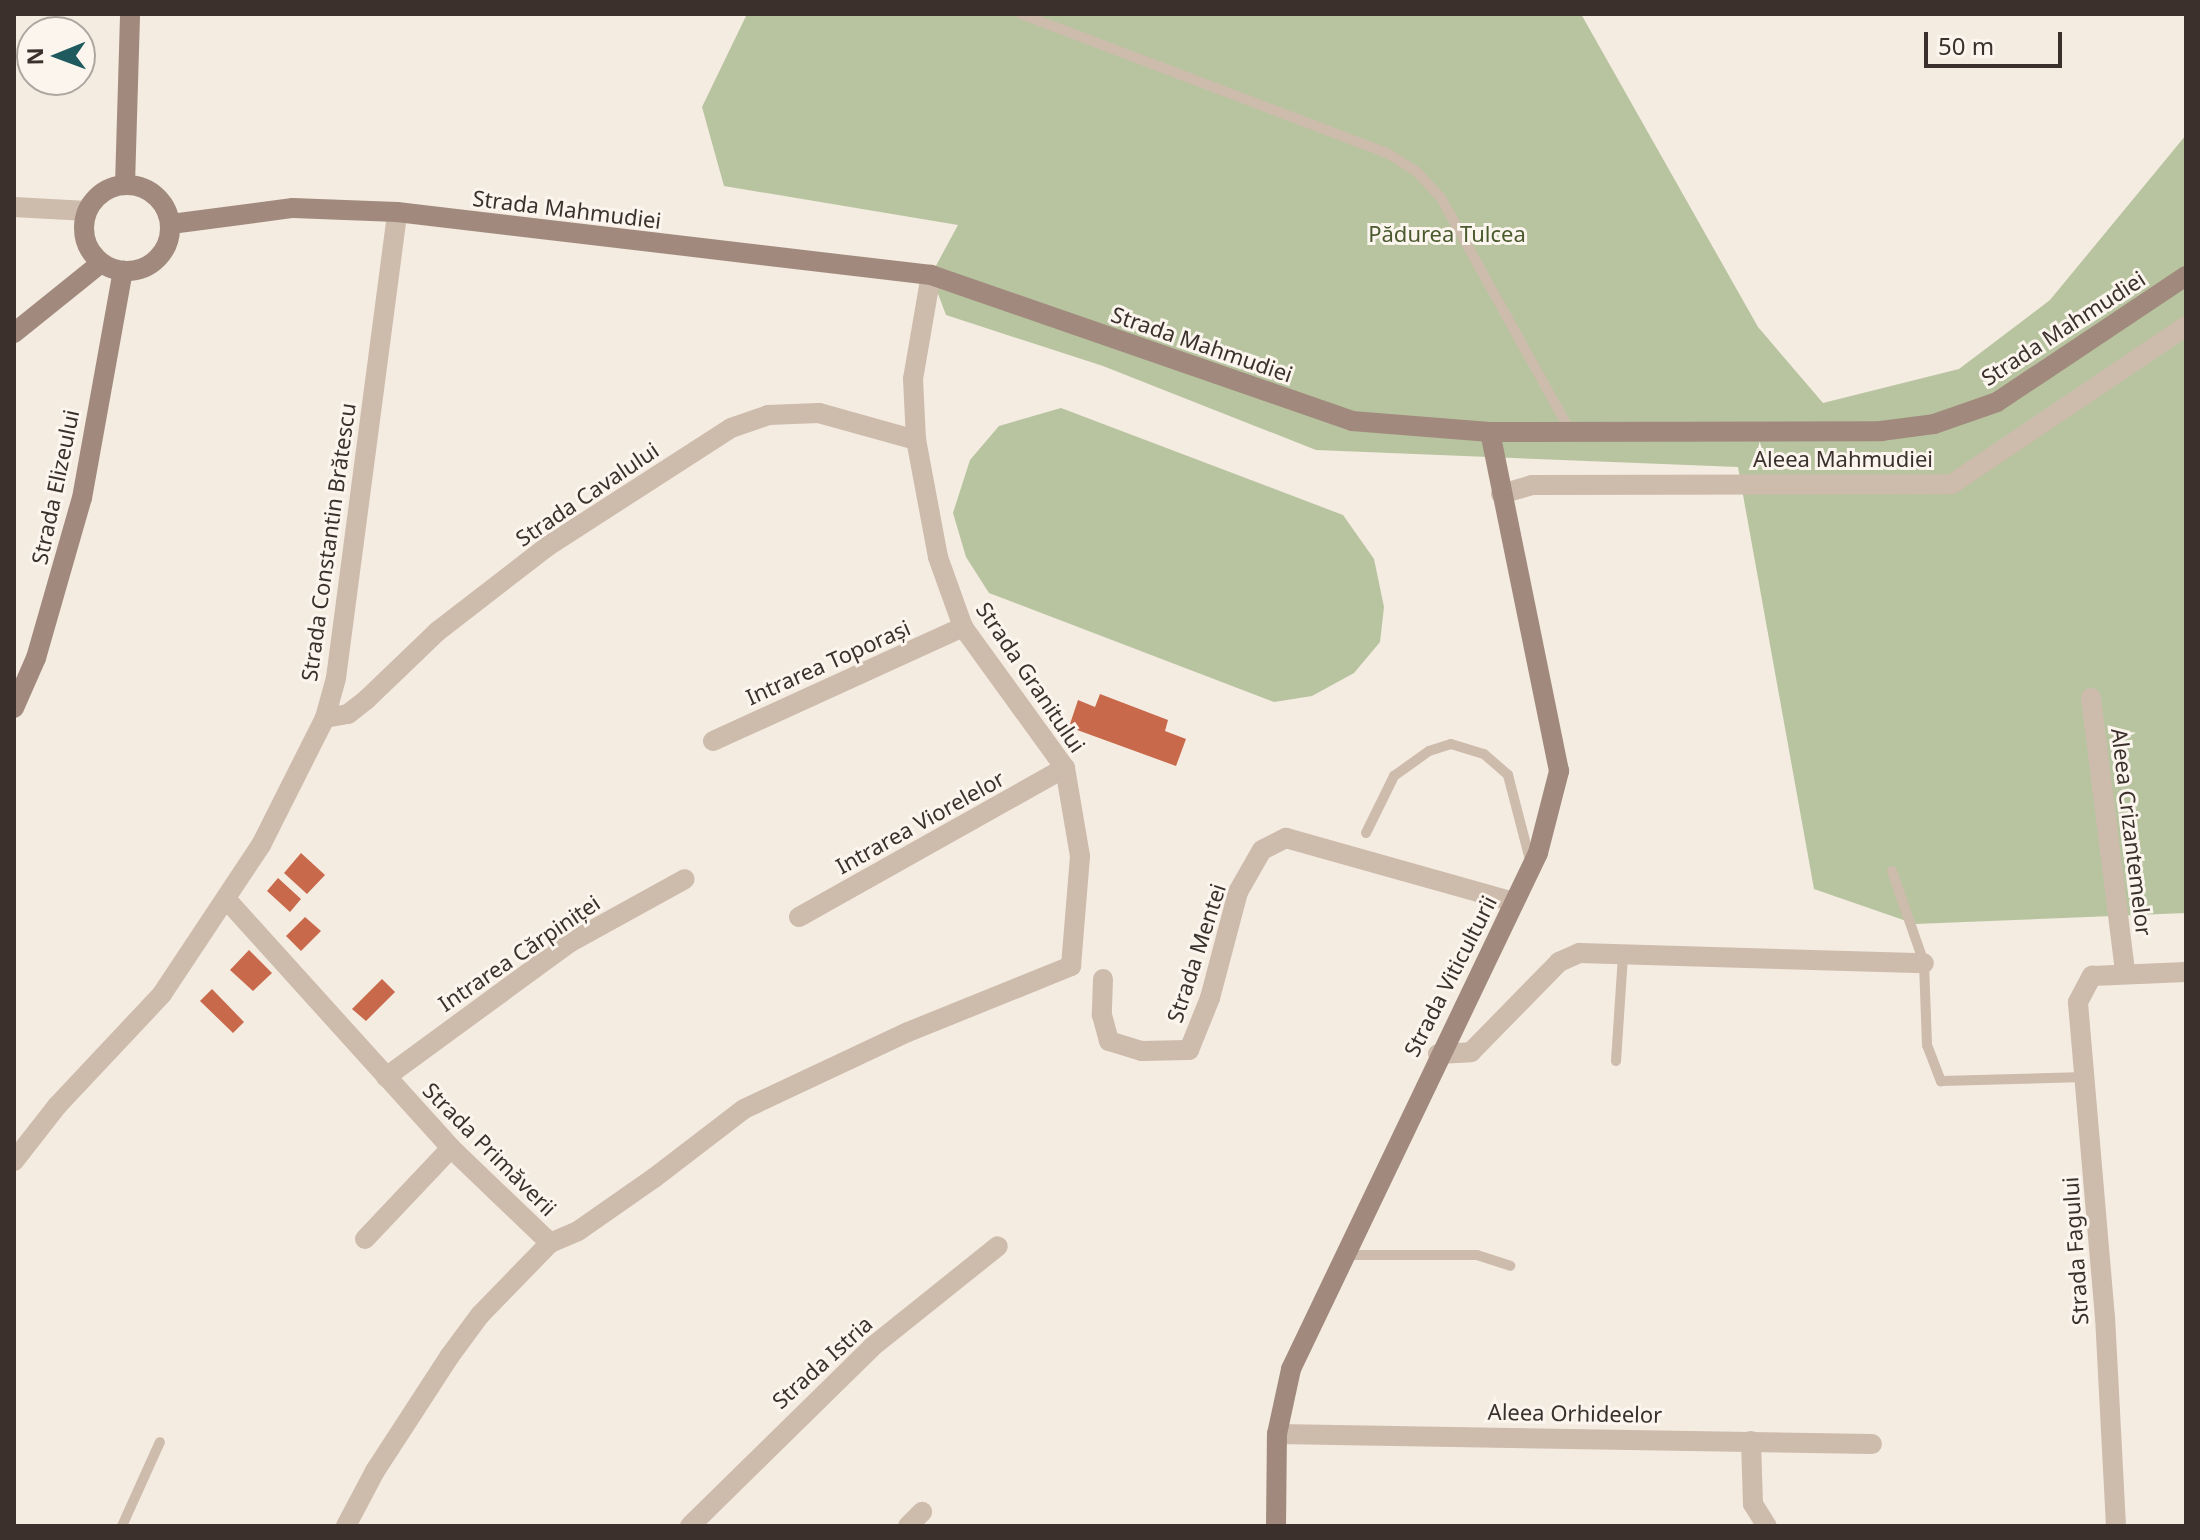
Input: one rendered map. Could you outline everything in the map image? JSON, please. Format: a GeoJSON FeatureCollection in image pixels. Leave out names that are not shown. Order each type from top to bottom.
{"type":"FeatureCollection","features":[{"type":"Feature","properties":{"kind":"main road"},"geometry":{"type":"LineString","coordinates":[[125,185],[130,14]]}},
{"type":"Feature","properties":{"kind":"main road"},"geometry":{"type":"LineString","coordinates":[[125,185],[151,191],[171,224],[163,253],[152,264],[123,271],[101,263],[85,239],[87,211],[102,192],[125,185]]}},
{"type":"Feature","properties":{"kind":"main road","name":"Strada Mahmudiei"},"geometry":{"type":"LineString","coordinates":[[171,224],[293,208],[397,212],[931,275],[1352,421],[1490,432],[1881,431],[1963,417],[1997,402],[2186,276]]}},
{"type":"Feature","properties":{"kind":"main road"},"geometry":{"type":"LineString","coordinates":[[14,333],[101,263]]}},
{"type":"Feature","properties":{"kind":"main road","name":"Strada Elizeului"},"geometry":{"type":"LineString","coordinates":[[14,708],[36,658],[82,498],[123,271]]}},
{"type":"Feature","properties":{"kind":"main road","name":"Strada Viticulturii"},"geometry":{"type":"LineString","coordinates":[[1276,1526],[1277,1434],[1291,1369],[1438,1054],[1532,866],[1550,819],[1559,771],[1490,432]]}},
{"type":"Feature","properties":{"kind":"street"},"geometry":{"type":"LineString","coordinates":[[14,207],[87,211]]}},
{"type":"Feature","properties":{"kind":"street","name":"Strada Constantin Brătescu"},"geometry":{"type":"LineString","coordinates":[[14,1161],[57,1106],[162,994],[227,900],[268,832],[325,718],[336,678],[397,212]]}},
{"type":"Feature","properties":{"kind":"street","name":"Strada Granitului"},"geometry":{"type":"LineString","coordinates":[[550,1243],[578,1231],[744,1109],[908,1032],[1071,966],[1080,856],[1065,768],[963,627],[938,557],[916,440],[913,379],[931,275]]}},
{"type":"Feature","properties":{"kind":"street","name":"Aleea Mahmudiei"},"geometry":{"type":"LineString","coordinates":[[1501,494],[1532,485],[1952,484],[2186,326]]}},
{"type":"Feature","properties":{"kind":"street","name":"Strada Cavalului"},"geometry":{"type":"LineString","coordinates":[[325,718],[348,714],[438,631],[548,546],[731,428],[768,415],[819,413],[916,440]]}},
{"type":"Feature","properties":{"kind":"street","name":"Intrarea Toporași"},"geometry":{"type":"LineString","coordinates":[[713,741],[963,627]]}},
{"type":"Feature","properties":{"kind":"street","name":"Aleea Crizantemelor"},"geometry":{"type":"LineString","coordinates":[[2091,698],[2125,971]]}},
{"type":"Feature","properties":{"kind":"street","name":"Intrarea Viorelelor"},"geometry":{"type":"LineString","coordinates":[[799,917],[1065,768]]}},
{"type":"Feature","properties":{"kind":"street","name":"Strada Mentei"},"geometry":{"type":"LineString","coordinates":[[1103,979],[1102,1015],[1109,1041],[1141,1051],[1189,1050],[1210,998],[1238,892],[1262,850],[1286,838],[1514,902]]}},
{"type":"Feature","properties":{"kind":"street","name":"Intrarea Cărpiniței"},"geometry":{"type":"LineString","coordinates":[[386,1077],[569,943],[685,879]]}},
{"type":"Feature","properties":{"kind":"street","name":"Strada Primăverii"},"geometry":{"type":"LineString","coordinates":[[227,900],[451,1148],[550,1243],[480,1315],[375,1471],[346,1526]]}},
{"type":"Feature","properties":{"kind":"street"},"geometry":{"type":"LineString","coordinates":[[1438,1054],[1471,1052],[1559,962],[1579,953],[1924,963]]}},
{"type":"Feature","properties":{"kind":"street"},"geometry":{"type":"LineString","coordinates":[[2125,971],[2186,972]]}},
{"type":"Feature","properties":{"kind":"street","name":"Strada Fagului"},"geometry":{"type":"LineString","coordinates":[[2116,1526],[2086,1077],[2078,1002],[2092,976],[2125,971]]}},
{"type":"Feature","properties":{"kind":"street"},"geometry":{"type":"LineString","coordinates":[[365,1239],[451,1148]]}},
{"type":"Feature","properties":{"kind":"street","name":"Strada Istria"},"geometry":{"type":"LineString","coordinates":[[690,1526],[872,1347],[998,1246]]}},
{"type":"Feature","properties":{"kind":"street","name":"Aleea Orhideelor"},"geometry":{"type":"LineString","coordinates":[[1277,1434],[1872,1444]]}},
{"type":"Feature","properties":{"kind":"street"},"geometry":{"type":"LineString","coordinates":[[1751,1441],[1753,1504],[1767,1526]]}},
{"type":"Feature","properties":{"kind":"lane"},"geometry":{"type":"LineString","coordinates":[[1021,14],[1387,153],[1416,171],[1441,198],[1570,431]]}},
{"type":"Feature","properties":{"kind":"lane"},"geometry":{"type":"LineString","coordinates":[[1366,833],[1394,776],[1429,751],[1451,744],[1484,754],[1508,775],[1532,866]]}},
{"type":"Feature","properties":{"kind":"lane"},"geometry":{"type":"LineString","coordinates":[[1892,871],[1924,963],[1927,1045],[1941,1081],[2086,1077]]}},
{"type":"Feature","properties":{"kind":"lane"},"geometry":{"type":"LineString","coordinates":[[1616,1061],[1623,955]]}},
{"type":"Feature","properties":{"kind":"lane"},"geometry":{"type":"LineString","coordinates":[[1342,1255],[1477,1255],[1510,1266]]}},
{"type":"Feature","properties":{"kind":"lane"},"geometry":{"type":"LineString","coordinates":[[122,1526],[160,1442]]}},
{"type":"Feature","properties":{"kind":"green space","name":"Pădurea Tulcea"},"geometry":{"type":"Polygon","coordinates":[[[747,14],[1581,14],[1758,327],[1823,403],[1959,369],[2050,300],[2186,135],[2186,913],[1915,924],[1814,889],[1738,467],[1316,450],[1103,366],[946,315],[931,275],[958,225],[724,186],[702,107],[747,14]]]}},
{"type":"Feature","properties":{"kind":"green space"},"geometry":{"type":"Polygon","coordinates":[[[1061,408],[1343,515],[1374,559],[1384,607],[1380,642],[1354,673],[1312,696],[1274,702],[989,593],[966,557],[953,513],[970,460],[999,426],[1061,408]]]}},
{"type":"Feature","properties":{"kind":"building"},"geometry":{"type":"Polygon","coordinates":[[[1100,694],[1168,720],[1165,731],[1186,739],[1176,766],[1069,727],[1078,700],[1095,707],[1100,694]]]}},
{"type":"Feature","properties":{"kind":"building"},"geometry":{"type":"Polygon","coordinates":[[[301,853],[325,875],[307,894],[284,873],[301,853]]]}},
{"type":"Feature","properties":{"kind":"building"},"geometry":{"type":"Polygon","coordinates":[[[278,878],[301,899],[290,912],[267,891],[278,878]]]}},
{"type":"Feature","properties":{"kind":"building"},"geometry":{"type":"Polygon","coordinates":[[[305,917],[321,931],[301,951],[286,936],[305,917]]]}},
{"type":"Feature","properties":{"kind":"building"},"geometry":{"type":"Polygon","coordinates":[[[249,950],[272,973],[253,991],[230,970],[249,950]]]}},
{"type":"Feature","properties":{"kind":"building"},"geometry":{"type":"Polygon","coordinates":[[[382,979],[395,992],[366,1021],[352,1009],[382,979]]]}},
{"type":"Feature","properties":{"kind":"building"},"geometry":{"type":"Polygon","coordinates":[[[212,989],[244,1022],[233,1033],[200,1001],[212,989]]]}}]}
